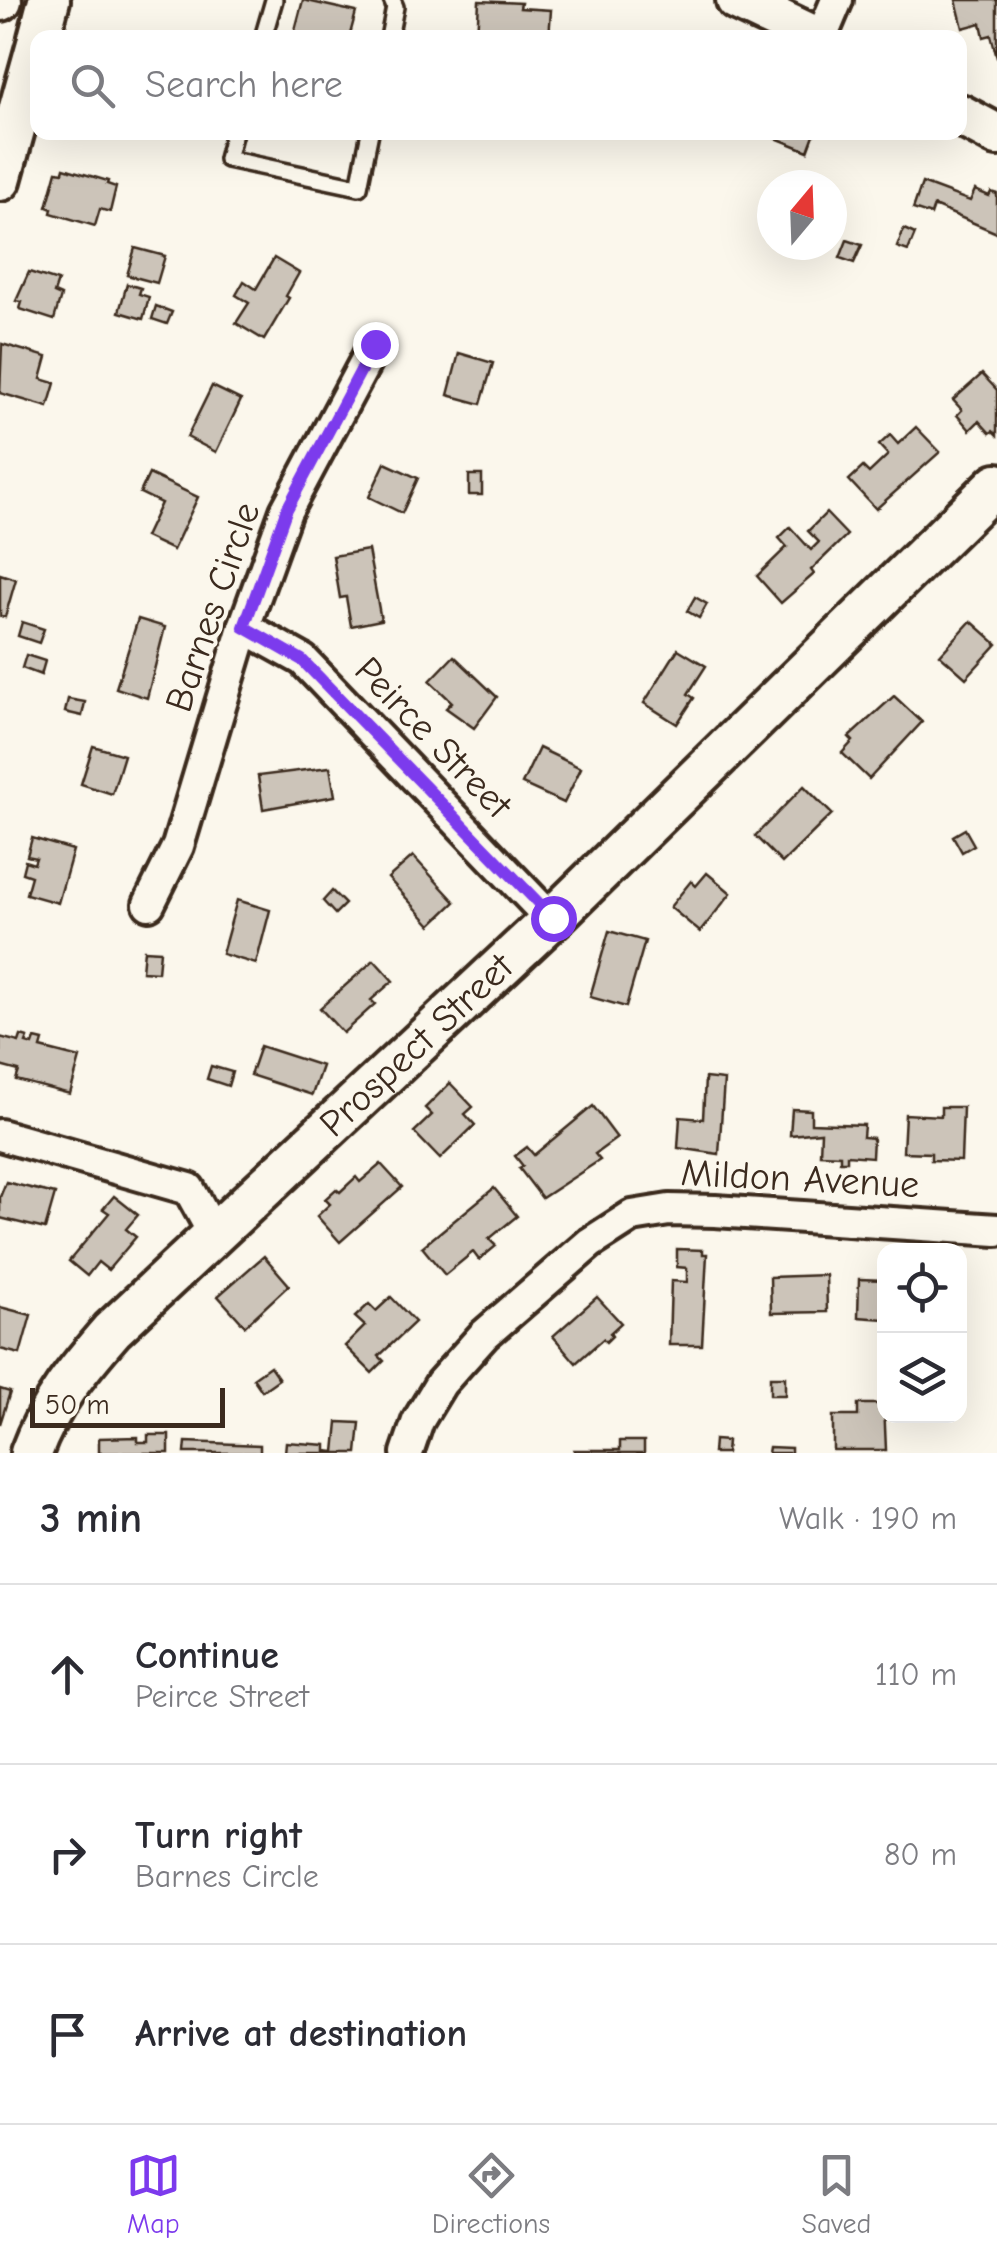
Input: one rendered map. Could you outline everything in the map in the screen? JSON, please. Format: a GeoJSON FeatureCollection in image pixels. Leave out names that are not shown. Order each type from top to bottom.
{"type":"FeatureCollection","features":[{"type":"Feature","properties":{"kind":"main road"},"geometry":{"type":"LineString","coordinates":[[41,30],[49,0]]}},
{"type":"Feature","properties":{"kind":"main road"},"geometry":{"type":"LineString","coordinates":[[737,0],[802,30]]}},
{"type":"Feature","properties":{"kind":"main road"},"geometry":{"type":"LineString","coordinates":[[0,180],[30,69]]}},
{"type":"Feature","properties":{"kind":"main road"},"geometry":{"type":"LineString","coordinates":[[967,120],[997,136]]}},
{"type":"Feature","properties":{"kind":"main road","name":"Prospect Street"},"geometry":{"type":"LineString","coordinates":[[31,1453],[64,1385],[112,1330],[552,920],[997,484]]}},
{"type":"Feature","properties":{"kind":"street"},"geometry":{"type":"LineString","coordinates":[[823,30],[838,0]]}},
{"type":"Feature","properties":{"kind":"street","name":"Barnes Circle"},"geometry":{"type":"LineString","coordinates":[[149,904],[178,846],[244,627],[286,511],[375,344]]}},
{"type":"Feature","properties":{"kind":"street","name":"Peirce Street"},"geometry":{"type":"LineString","coordinates":[[244,627],[302,660],[552,920]]}},
{"type":"Feature","properties":{"kind":"street"},"geometry":{"type":"LineString","coordinates":[[0,1135],[188,1189],[216,1236]]}},
{"type":"Feature","properties":{"kind":"street","name":"Mildon Avenue"},"geometry":{"type":"LineString","coordinates":[[407,1453],[418,1422],[441,1383],[484,1335],[590,1243],[632,1216],[669,1210],[715,1211],[997,1230]]}},
{"type":"Feature","properties":{"kind":"lane"},"geometry":{"type":"LineString","coordinates":[[265,30],[274,0]]}},
{"type":"Feature","properties":{"kind":"lane"},"geometry":{"type":"LineString","coordinates":[[391,30],[395,7],[392,0]]}},
{"type":"Feature","properties":{"kind":"lane"},"geometry":{"type":"LineString","coordinates":[[232,140],[226,159],[359,187],[368,140]]}},
{"type":"Feature","properties":{"kind":"building"},"geometry":{"type":"Polygon","coordinates":[[[303,0],[356,12],[351,30],[295,30],[303,0]]]}},
{"type":"Feature","properties":{"kind":"building"},"geometry":{"type":"Polygon","coordinates":[[[956,0],[997,0],[997,58],[991,35],[984,37],[981,23],[963,28],[956,0]]]}},
{"type":"Feature","properties":{"kind":"building"},"geometry":{"type":"Polygon","coordinates":[[[479,1],[521,3],[520,8],[551,10],[550,30],[477,30],[479,1]]]}},
{"type":"Feature","properties":{"kind":"building"},"geometry":{"type":"Polygon","coordinates":[[[781,140],[812,140],[808,151],[781,140]]]}},
{"type":"Feature","properties":{"kind":"building"},"geometry":{"type":"Polygon","coordinates":[[[64,168],[116,187],[110,212],[100,209],[95,226],[51,213],[52,209],[47,207],[57,171],[63,172],[64,168]]]}},
{"type":"Feature","properties":{"kind":"building"},"geometry":{"type":"Polygon","coordinates":[[[922,183],[970,201],[975,190],[989,196],[991,192],[997,194],[997,233],[934,206],[931,215],[913,209],[922,183]]]}},
{"type":"Feature","properties":{"kind":"building"},"geometry":{"type":"Polygon","coordinates":[[[904,229],[915,234],[908,251],[897,247],[904,229]]]}},
{"type":"Feature","properties":{"kind":"building"},"geometry":{"type":"Polygon","coordinates":[[[847,240],[862,245],[854,263],[846,260],[847,240]]]}},
{"type":"Feature","properties":{"kind":"building"},"geometry":{"type":"Polygon","coordinates":[[[135,248],[165,256],[157,283],[127,275],[135,248]]]}},
{"type":"Feature","properties":{"kind":"building"},"geometry":{"type":"Polygon","coordinates":[[[274,258],[299,273],[264,340],[236,323],[249,303],[236,295],[244,281],[256,289],[274,258]]]}},
{"type":"Feature","properties":{"kind":"building"},"geometry":{"type":"Polygon","coordinates":[[[29,272],[58,281],[54,293],[61,296],[54,320],[20,309],[22,302],[16,301],[29,272]]]}},
{"type":"Feature","properties":{"kind":"building"},"geometry":{"type":"Polygon","coordinates":[[[127,284],[141,288],[139,294],[149,297],[143,319],[119,312],[127,284]]]}},
{"type":"Feature","properties":{"kind":"building"},"geometry":{"type":"Polygon","coordinates":[[[156,306],[172,312],[167,324],[152,319],[156,306]]]}},
{"type":"Feature","properties":{"kind":"building"},"geometry":{"type":"Polygon","coordinates":[[[2,344],[47,357],[41,379],[55,383],[48,407],[0,393],[2,344]]]}},
{"type":"Feature","properties":{"kind":"building"},"geometry":{"type":"Polygon","coordinates":[[[459,353],[493,363],[481,404],[448,395],[459,353]]]}},
{"type":"Feature","properties":{"kind":"building"},"geometry":{"type":"Polygon","coordinates":[[[982,374],[997,390],[997,435],[979,421],[970,430],[957,415],[962,410],[953,400],[982,374]]]}},
{"type":"Feature","properties":{"kind":"building"},"geometry":{"type":"Polygon","coordinates":[[[212,386],[241,400],[216,452],[187,437],[212,386]]]}},
{"type":"Feature","properties":{"kind":"building"},"geometry":{"type":"Polygon","coordinates":[[[916,427],[940,452],[876,509],[849,480],[863,467],[869,473],[888,455],[879,445],[890,435],[898,444],[916,427]]]}},
{"type":"Feature","properties":{"kind":"building"},"geometry":{"type":"Polygon","coordinates":[[[385,463],[418,478],[402,513],[369,497],[385,463]]]}},
{"type":"Feature","properties":{"kind":"building"},"geometry":{"type":"Polygon","coordinates":[[[149,474],[198,497],[173,550],[145,537],[161,503],[140,493],[149,474]]]}},
{"type":"Feature","properties":{"kind":"building"},"geometry":{"type":"Polygon","coordinates":[[[469,475],[482,475],[482,495],[469,495],[469,475]]]}},
{"type":"Feature","properties":{"kind":"building"},"geometry":{"type":"Polygon","coordinates":[[[826,513],[847,535],[811,570],[814,574],[781,603],[757,576],[787,547],[779,538],[790,527],[811,550],[819,542],[808,531],[826,513]]]}},
{"type":"Feature","properties":{"kind":"building"},"geometry":{"type":"Polygon","coordinates":[[[368,550],[381,620],[351,626],[346,597],[340,598],[333,556],[368,550]]]}},
{"type":"Feature","properties":{"kind":"building"},"geometry":{"type":"Polygon","coordinates":[[[0,574],[16,579],[5,617],[0,616],[0,574]]]}},
{"type":"Feature","properties":{"kind":"building"},"geometry":{"type":"Polygon","coordinates":[[[695,597],[707,604],[699,618],[687,611],[695,597]]]}},
{"type":"Feature","properties":{"kind":"building"},"geometry":{"type":"Polygon","coordinates":[[[138,619],[165,627],[147,698],[116,688],[138,619]]]}},
{"type":"Feature","properties":{"kind":"building"},"geometry":{"type":"Polygon","coordinates":[[[971,621],[997,644],[966,678],[940,655],[971,621]]]}},
{"type":"Feature","properties":{"kind":"building"},"geometry":{"type":"Polygon","coordinates":[[[22,622],[44,629],[39,643],[18,636],[22,622]]]}},
{"type":"Feature","properties":{"kind":"building"},"geometry":{"type":"Polygon","coordinates":[[[678,649],[706,666],[688,694],[694,698],[677,724],[644,703],[678,649]]]}},
{"type":"Feature","properties":{"kind":"building"},"geometry":{"type":"Polygon","coordinates":[[[26,655],[45,661],[41,675],[22,668],[26,655]]]}},
{"type":"Feature","properties":{"kind":"building"},"geometry":{"type":"Polygon","coordinates":[[[454,656],[497,697],[474,728],[446,708],[452,702],[430,681],[454,656]]]}},
{"type":"Feature","properties":{"kind":"building"},"geometry":{"type":"Polygon","coordinates":[[[894,696],[922,722],[869,779],[842,753],[853,741],[849,737],[894,696]]]}},
{"type":"Feature","properties":{"kind":"building"},"geometry":{"type":"Polygon","coordinates":[[[68,699],[85,702],[82,716],[65,712],[68,699]]]}},
{"type":"Feature","properties":{"kind":"building"},"geometry":{"type":"Polygon","coordinates":[[[93,746],[124,755],[112,794],[81,784],[93,746]]]}},
{"type":"Feature","properties":{"kind":"building"},"geometry":{"type":"Polygon","coordinates":[[[539,748],[581,768],[564,803],[522,784],[539,748]]]}},
{"type":"Feature","properties":{"kind":"building"},"geometry":{"type":"Polygon","coordinates":[[[330,767],[335,796],[263,809],[258,776],[330,767]]]}},
{"type":"Feature","properties":{"kind":"building"},"geometry":{"type":"Polygon","coordinates":[[[804,786],[832,814],[782,863],[755,836],[804,786]]]}},
{"type":"Feature","properties":{"kind":"building"},"geometry":{"type":"Polygon","coordinates":[[[965,829],[974,845],[962,852],[953,836],[965,829]]]}},
{"type":"Feature","properties":{"kind":"building"},"geometry":{"type":"Polygon","coordinates":[[[32,838],[73,850],[58,903],[26,894],[31,876],[22,873],[25,861],[34,864],[36,858],[27,856],[32,838]]]}},
{"type":"Feature","properties":{"kind":"building"},"geometry":{"type":"Polygon","coordinates":[[[413,856],[455,902],[431,925],[388,878],[413,856]]]}},
{"type":"Feature","properties":{"kind":"building"},"geometry":{"type":"Polygon","coordinates":[[[707,873],[731,893],[700,932],[670,907],[691,881],[696,886],[707,873]]]}},
{"type":"Feature","properties":{"kind":"building"},"geometry":{"type":"Polygon","coordinates":[[[332,891],[345,904],[335,914],[323,901],[332,891]]]}},
{"type":"Feature","properties":{"kind":"building"},"geometry":{"type":"Polygon","coordinates":[[[237,900],[270,910],[256,964],[222,954],[237,900]]]}},
{"type":"Feature","properties":{"kind":"building"},"geometry":{"type":"Polygon","coordinates":[[[609,931],[645,941],[626,1007],[590,997],[609,931]]]}},
{"type":"Feature","properties":{"kind":"building"},"geometry":{"type":"Polygon","coordinates":[[[144,950],[160,951],[158,972],[142,971],[144,950]]]}},
{"type":"Feature","properties":{"kind":"building"},"geometry":{"type":"Polygon","coordinates":[[[374,960],[393,981],[343,1033],[320,1008],[374,960]]]}},
{"type":"Feature","properties":{"kind":"building"},"geometry":{"type":"Polygon","coordinates":[[[21,1036],[28,1038],[26,1043],[43,1041],[41,1048],[80,1058],[70,1094],[16,1080],[19,1071],[0,1066],[0,1037],[19,1042],[21,1036]]]}},
{"type":"Feature","properties":{"kind":"building"},"geometry":{"type":"Polygon","coordinates":[[[260,1046],[322,1066],[312,1095],[250,1075],[260,1046]]]}},
{"type":"Feature","properties":{"kind":"building"},"geometry":{"type":"Polygon","coordinates":[[[211,1066],[232,1072],[228,1086],[207,1079],[211,1066]]]}},
{"type":"Feature","properties":{"kind":"building"},"geometry":{"type":"Polygon","coordinates":[[[705,1078],[724,1080],[719,1154],[678,1148],[680,1117],[703,1119],[705,1078]]]}},
{"type":"Feature","properties":{"kind":"building"},"geometry":{"type":"Polygon","coordinates":[[[450,1083],[473,1107],[465,1114],[475,1125],[440,1159],[414,1132],[432,1115],[425,1108],[450,1083]]]}},
{"type":"Feature","properties":{"kind":"building"},"geometry":{"type":"Polygon","coordinates":[[[593,1106],[617,1138],[595,1154],[600,1160],[542,1198],[519,1168],[523,1166],[515,1156],[527,1147],[534,1155],[593,1106]]]}},
{"type":"Feature","properties":{"kind":"building"},"geometry":{"type":"Polygon","coordinates":[[[941,1107],[963,1107],[961,1161],[931,1160],[931,1153],[903,1152],[905,1114],[941,1116],[941,1107]]]}},
{"type":"Feature","properties":{"kind":"building"},"geometry":{"type":"Polygon","coordinates":[[[792,1109],[811,1110],[811,1123],[864,1125],[863,1137],[873,1138],[872,1157],[847,1155],[847,1161],[840,1161],[840,1155],[820,1154],[821,1132],[790,1135],[792,1109]]]}},
{"type":"Feature","properties":{"kind":"building"},"geometry":{"type":"Polygon","coordinates":[[[381,1164],[402,1187],[340,1242],[317,1216],[330,1204],[325,1199],[356,1177],[360,1182],[381,1164]]]}},
{"type":"Feature","properties":{"kind":"building"},"geometry":{"type":"Polygon","coordinates":[[[6,1182],[55,1194],[45,1229],[0,1218],[0,1197],[6,1182]]]}},
{"type":"Feature","properties":{"kind":"building"},"geometry":{"type":"Polygon","coordinates":[[[494,1188],[517,1216],[489,1239],[496,1246],[479,1260],[473,1252],[445,1275],[422,1247],[494,1188]]]}},
{"type":"Feature","properties":{"kind":"building"},"geometry":{"type":"Polygon","coordinates":[[[114,1196],[138,1215],[126,1229],[136,1237],[108,1270],[98,1262],[87,1276],[69,1261],[109,1213],[103,1209],[114,1196]]]}},
{"type":"Feature","properties":{"kind":"building"},"geometry":{"type":"Polygon","coordinates":[[[677,1249],[703,1250],[707,1254],[702,1345],[669,1345],[671,1281],[687,1282],[687,1268],[677,1267],[677,1249]]]}},
{"type":"Feature","properties":{"kind":"building"},"geometry":{"type":"Polygon","coordinates":[[[264,1256],[289,1285],[245,1326],[218,1296],[264,1256]]]}},
{"type":"Feature","properties":{"kind":"building"},"geometry":{"type":"Polygon","coordinates":[[[826,1275],[827,1312],[771,1313],[770,1277],[826,1275]]]}},
{"type":"Feature","properties":{"kind":"building"},"geometry":{"type":"Polygon","coordinates":[[[859,1279],[877,1280],[877,1318],[858,1317],[859,1279]]]}},
{"type":"Feature","properties":{"kind":"building"},"geometry":{"type":"Polygon","coordinates":[[[391,1297],[415,1322],[379,1356],[384,1361],[372,1373],[345,1346],[365,1326],[355,1317],[369,1304],[376,1311],[391,1297]]]}},
{"type":"Feature","properties":{"kind":"building"},"geometry":{"type":"Polygon","coordinates":[[[597,1297],[621,1323],[606,1342],[603,1339],[576,1363],[553,1336],[597,1297]]]}},
{"type":"Feature","properties":{"kind":"building"},"geometry":{"type":"Polygon","coordinates":[[[0,1307],[31,1315],[20,1354],[0,1349],[0,1307]]]}},
{"type":"Feature","properties":{"kind":"building"},"geometry":{"type":"Polygon","coordinates":[[[270,1366],[279,1379],[262,1391],[253,1378],[270,1366]]]}},
{"type":"Feature","properties":{"kind":"building"},"geometry":{"type":"Polygon","coordinates":[[[770,1377],[785,1377],[785,1395],[770,1395],[770,1377]]]}},
{"type":"Feature","properties":{"kind":"building"},"geometry":{"type":"Polygon","coordinates":[[[0,1389],[10,1392],[0,1424],[0,1389]]]}},
{"type":"Feature","properties":{"kind":"building"},"geometry":{"type":"Polygon","coordinates":[[[858,1404],[877,1404],[877,1423],[885,1423],[886,1450],[833,1450],[833,1416],[858,1416],[858,1404]]]}},
{"type":"Feature","properties":{"kind":"building"},"geometry":{"type":"Polygon","coordinates":[[[338,1422],[360,1423],[357,1453],[285,1453],[286,1442],[326,1445],[326,1451],[335,1452],[338,1422]]]}},
{"type":"Feature","properties":{"kind":"building"},"geometry":{"type":"Polygon","coordinates":[[[148,1435],[169,1435],[169,1453],[99,1453],[99,1438],[138,1437],[138,1442],[148,1442],[148,1435]]]}},
{"type":"Feature","properties":{"kind":"building"},"geometry":{"type":"Polygon","coordinates":[[[714,1440],[727,1441],[726,1453],[713,1453],[714,1440]]]}},
{"type":"Feature","properties":{"kind":"building"},"geometry":{"type":"Polygon","coordinates":[[[620,1441],[644,1441],[644,1453],[574,1453],[620,1450],[620,1441]]]}},
{"type":"Feature","properties":{"kind":"building"},"geometry":{"type":"Polygon","coordinates":[[[186,1442],[260,1445],[260,1453],[185,1453],[186,1442]]]}},
{"type":"Feature","properties":{"kind":"building"},"geometry":{"type":"Polygon","coordinates":[[[769,1447],[791,1448],[791,1453],[768,1453],[769,1447]]]}},
{"type":"Feature","properties":{"kind":"route"},"geometry":{"type":"LineString","coordinates":[[375,344],[286,511],[244,627],[302,660],[553,918]]}}]}
